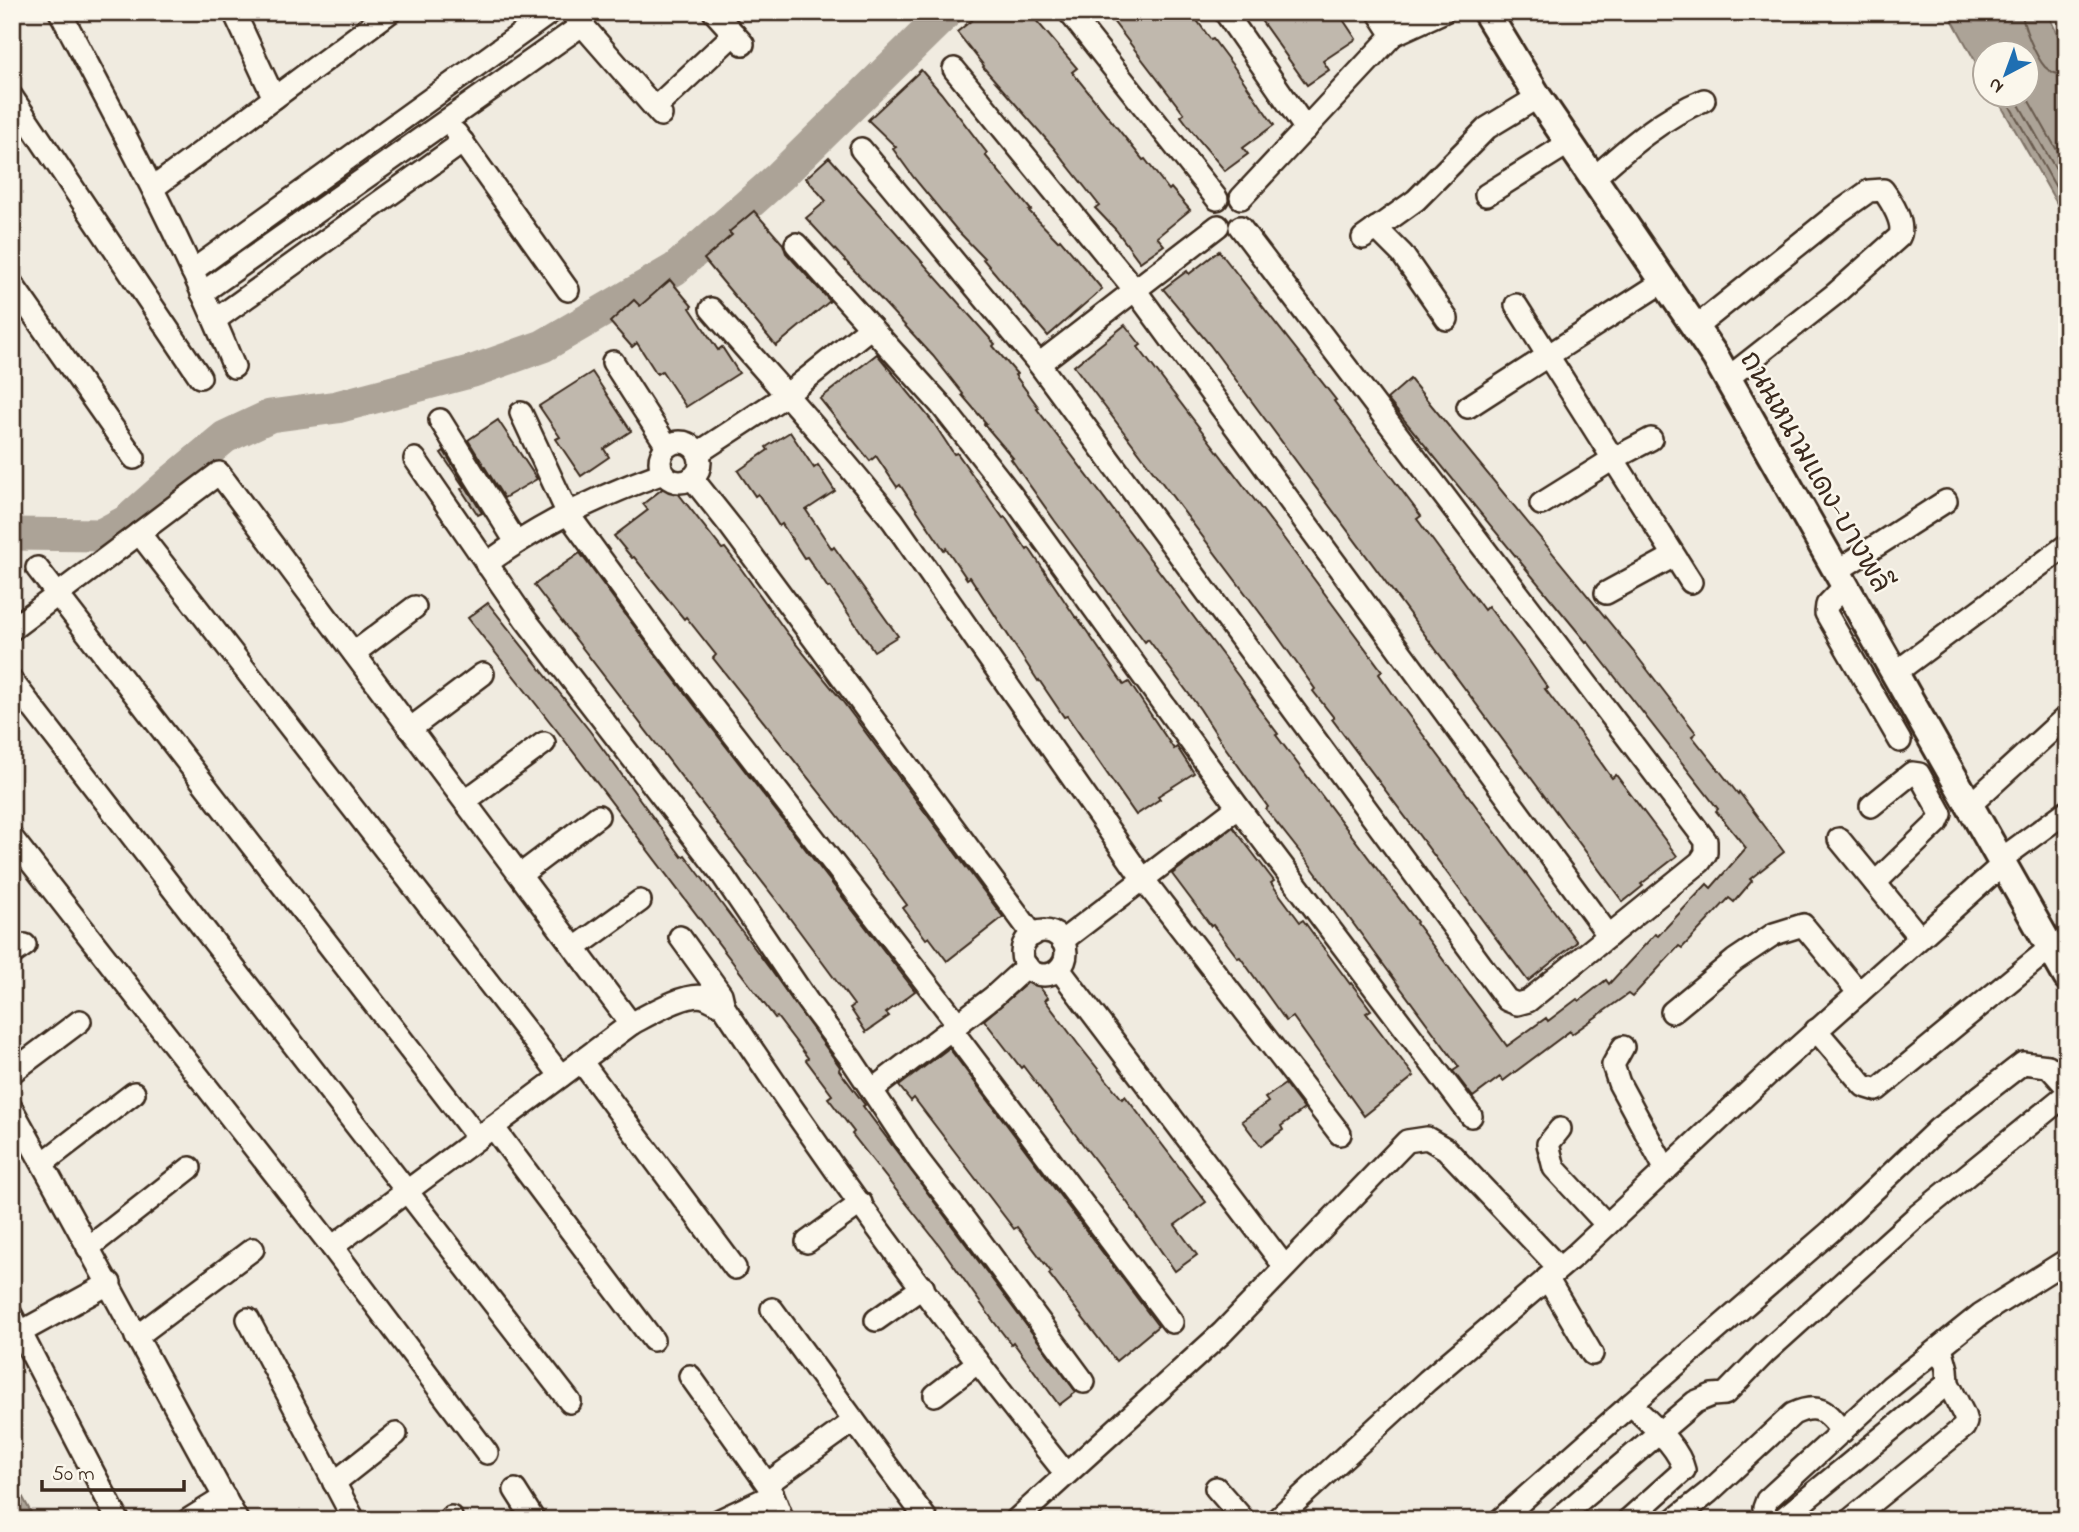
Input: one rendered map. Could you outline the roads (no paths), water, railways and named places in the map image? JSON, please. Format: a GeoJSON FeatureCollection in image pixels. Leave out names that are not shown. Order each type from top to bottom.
{"type":"FeatureCollection","features":[{"type":"Feature","properties":{"kind":"main road","name":"ถนนหนามแดง-บางพลี"},"geometry":{"type":"LineString","coordinates":[[1490,14],[1538,97],[1728,378],[2067,976]]}},
{"type":"Feature","properties":{"kind":"street"},"geometry":{"type":"LineString","coordinates":[[60,12],[153,188],[215,320],[234,368]]}},
{"type":"Feature","properties":{"kind":"street"},"geometry":{"type":"LineString","coordinates":[[234,12],[274,98]]}},
{"type":"Feature","properties":{"kind":"street"},"geometry":{"type":"LineString","coordinates":[[153,188],[390,12]]}},
{"type":"Feature","properties":{"kind":"street"},"geometry":{"type":"LineString","coordinates":[[192,271],[551,12]]}},
{"type":"Feature","properties":{"kind":"street"},"geometry":{"type":"LineString","coordinates":[[202,293],[447,120],[577,18],[658,112],[738,39],[714,12]]}},
{"type":"Feature","properties":{"kind":"street"},"geometry":{"type":"LineString","coordinates":[[1069,12],[1217,200]]}},
{"type":"Feature","properties":{"kind":"street"},"geometry":{"type":"LineString","coordinates":[[1224,12],[1306,129]]}},
{"type":"Feature","properties":{"kind":"street"},"geometry":{"type":"LineString","coordinates":[[1378,12],[1393,35]]}},
{"type":"Feature","properties":{"kind":"street"},"geometry":{"type":"LineString","coordinates":[[1241,198],[1393,35],[1410,12]]}},
{"type":"Feature","properties":{"kind":"street"},"geometry":{"type":"LineString","coordinates":[[1393,35],[1443,12]]}},
{"type":"Feature","properties":{"kind":"street"},"geometry":{"type":"LineString","coordinates":[[954,69],[1135,290],[1609,936]]}},
{"type":"Feature","properties":{"kind":"street"},"geometry":{"type":"LineString","coordinates":[[12,97],[201,377]]}},
{"type":"Feature","properties":{"kind":"street"},"geometry":{"type":"LineString","coordinates":[[1447,318],[1402,254],[1370,233],[1416,200],[1487,128],[1538,97]]}},
{"type":"Feature","properties":{"kind":"street"},"geometry":{"type":"LineString","coordinates":[[1594,178],[1666,120],[1682,109],[1704,100]]}},
{"type":"Feature","properties":{"kind":"street"},"geometry":{"type":"LineString","coordinates":[[447,120],[568,290]]}},
{"type":"Feature","properties":{"kind":"street"},"geometry":{"type":"LineString","coordinates":[[215,320],[463,142]]}},
{"type":"Feature","properties":{"kind":"street"},"geometry":{"type":"LineString","coordinates":[[1486,195],[1569,142]]}},
{"type":"Feature","properties":{"kind":"street"},"geometry":{"type":"LineString","coordinates":[[861,149],[1039,365],[1507,1000],[1517,1004],[1528,1001],[1700,862],[1706,853],[1706,841],[1240,227]]}},
{"type":"Feature","properties":{"kind":"street"},"geometry":{"type":"LineString","coordinates":[[1696,327],[1838,213],[1869,191],[1883,190],[1900,223],[1902,231],[1899,237],[1835,293],[1728,378]]}},
{"type":"Feature","properties":{"kind":"street"},"geometry":{"type":"LineString","coordinates":[[1226,195],[1241,198],[1248,213],[1240,227],[1231,230],[1218,226],[1212,216],[1213,204],[1226,195]]}},
{"type":"Feature","properties":{"kind":"street"},"geometry":{"type":"LineString","coordinates":[[1039,365],[1218,226]]}},
{"type":"Feature","properties":{"kind":"street"},"geometry":{"type":"LineString","coordinates":[[796,244],[941,405],[1010,493],[1238,807],[1471,1116]]}},
{"type":"Feature","properties":{"kind":"street"},"geometry":{"type":"LineString","coordinates":[[1468,407],[1664,281]]}},
{"type":"Feature","properties":{"kind":"street"},"geometry":{"type":"LineString","coordinates":[[12,284],[134,458]]}},
{"type":"Feature","properties":{"kind":"street"},"geometry":{"type":"LineString","coordinates":[[1516,305],[1691,582]]}},
{"type":"Feature","properties":{"kind":"street"},"geometry":{"type":"LineString","coordinates":[[711,309],[856,474],[893,521],[1143,879],[1340,1134]]}},
{"type":"Feature","properties":{"kind":"street"},"geometry":{"type":"LineString","coordinates":[[698,453],[785,396],[871,327]]}},
{"type":"Feature","properties":{"kind":"street"},"geometry":{"type":"LineString","coordinates":[[613,362],[667,446]]}},
{"type":"Feature","properties":{"kind":"street"},"geometry":{"type":"LineString","coordinates":[[521,413],[568,514],[661,641],[955,1026],[1172,1322]]}},
{"type":"Feature","properties":{"kind":"street"},"geometry":{"type":"LineString","coordinates":[[440,420],[516,542]]}},
{"type":"Feature","properties":{"kind":"street"},"geometry":{"type":"LineString","coordinates":[[1541,504],[1613,459],[1651,439]]}},
{"type":"Feature","properties":{"kind":"street"},"geometry":{"type":"LineString","coordinates":[[685,442],[698,453],[701,464],[692,478],[673,481],[663,473],[660,462],[667,446],[685,442]]}},
{"type":"Feature","properties":{"kind":"street"},"geometry":{"type":"LineString","coordinates":[[415,460],[486,564],[721,873],[919,1161],[1084,1381]]}},
{"type":"Feature","properties":{"kind":"street"},"geometry":{"type":"LineString","coordinates":[[12,629],[219,473],[631,1024]]}},
{"type":"Feature","properties":{"kind":"street"},"geometry":{"type":"LineString","coordinates":[[486,564],[516,542],[568,514],[618,489],[663,473]]}},
{"type":"Feature","properties":{"kind":"street"},"geometry":{"type":"LineString","coordinates":[[692,478],[1033,935]]}},
{"type":"Feature","properties":{"kind":"street"},"geometry":{"type":"LineString","coordinates":[[1900,741],[1826,613],[1841,578],[1946,501]]}},
{"type":"Feature","properties":{"kind":"street"},"geometry":{"type":"LineString","coordinates":[[139,533],[561,1076]]}},
{"type":"Feature","properties":{"kind":"street"},"geometry":{"type":"LineString","coordinates":[[1895,673],[2067,545]]}},
{"type":"Feature","properties":{"kind":"street"},"geometry":{"type":"LineString","coordinates":[[1606,593],[1674,556]]}},
{"type":"Feature","properties":{"kind":"street"},"geometry":{"type":"LineString","coordinates":[[37,568],[485,1133],[653,1340]]}},
{"type":"Feature","properties":{"kind":"street"},"geometry":{"type":"LineString","coordinates":[[354,653],[415,607]]}},
{"type":"Feature","properties":{"kind":"street"},"geometry":{"type":"LineString","coordinates":[[410,729],[483,674]]}},
{"type":"Feature","properties":{"kind":"street"},"geometry":{"type":"LineString","coordinates":[[12,681],[570,1402]]}},
{"type":"Feature","properties":{"kind":"street"},"geometry":{"type":"LineString","coordinates":[[1971,804],[2067,716]]}},
{"type":"Feature","properties":{"kind":"street"},"geometry":{"type":"LineString","coordinates":[[465,802],[544,743]]}},
{"type":"Feature","properties":{"kind":"street"},"geometry":{"type":"LineString","coordinates":[[1871,806],[1912,773],[1919,774],[1941,814],[1937,823],[1875,883]]}},
{"type":"Feature","properties":{"kind":"street"},"geometry":{"type":"LineString","coordinates":[[1062,941],[1238,807]]}},
{"type":"Feature","properties":{"kind":"street"},"geometry":{"type":"LineString","coordinates":[[1277,1519],[1427,1381],[1607,1225],[1816,1030],[2002,862],[2067,811]]}},
{"type":"Feature","properties":{"kind":"street"},"geometry":{"type":"LineString","coordinates":[[520,875],[598,816]]}},
{"type":"Feature","properties":{"kind":"street"},"geometry":{"type":"LineString","coordinates":[[12,838],[332,1247],[487,1453]]}},
{"type":"Feature","properties":{"kind":"street"},"geometry":{"type":"LineString","coordinates":[[1839,839],[1920,938]]}},
{"type":"Feature","properties":{"kind":"street"},"geometry":{"type":"LineString","coordinates":[[575,948],[640,901]]}},
{"type":"Feature","properties":{"kind":"street"},"geometry":{"type":"LineString","coordinates":[[1672,1012],[1735,960],[1774,934],[1803,925],[1859,993]]}},
{"type":"Feature","properties":{"kind":"street"},"geometry":{"type":"LineString","coordinates":[[1044,931],[1062,941],[1066,954],[1059,969],[1042,975],[1027,966],[1023,959],[1023,947],[1033,935],[1044,931]]}},
{"type":"Feature","properties":{"kind":"street"},"geometry":{"type":"LineString","coordinates":[[680,937],[721,994],[724,1007],[861,1203],[977,1363],[1066,1474]]}},
{"type":"Feature","properties":{"kind":"street"},"geometry":{"type":"LineString","coordinates":[[1816,1030],[1864,1086],[1877,1090],[2050,948]]}},
{"type":"Feature","properties":{"kind":"street"},"geometry":{"type":"LineString","coordinates":[[872,1090],[1027,966]]}},
{"type":"Feature","properties":{"kind":"street"},"geometry":{"type":"LineString","coordinates":[[1059,969],[1285,1267]]}},
{"type":"Feature","properties":{"kind":"street"},"geometry":{"type":"LineString","coordinates":[[332,1247],[631,1024],[693,996],[704,997],[724,1007]]}},
{"type":"Feature","properties":{"kind":"street"},"geometry":{"type":"LineString","coordinates":[[12,1072],[80,1021]]}},
{"type":"Feature","properties":{"kind":"street"},"geometry":{"type":"LineString","coordinates":[[1623,1047],[1613,1065],[1619,1083],[1666,1170]]}},
{"type":"Feature","properties":{"kind":"street"},"geometry":{"type":"LineString","coordinates":[[581,1061],[735,1268]]}},
{"type":"Feature","properties":{"kind":"street"},"geometry":{"type":"LineString","coordinates":[[1500,1520],[1831,1231],[1938,1129],[2023,1063],[2048,1066],[2067,1087]]}},
{"type":"Feature","properties":{"kind":"street"},"geometry":{"type":"LineString","coordinates":[[43,1163],[134,1093]]}},
{"type":"Feature","properties":{"kind":"street"},"geometry":{"type":"LineString","coordinates":[[1557,1520],[1695,1402],[1712,1395],[1725,1394],[1776,1343],[1918,1215],[2067,1094]]}},
{"type":"Feature","properties":{"kind":"street"},"geometry":{"type":"LineString","coordinates":[[12,1109],[110,1283],[136,1337],[237,1520]]}},
{"type":"Feature","properties":{"kind":"street"},"geometry":{"type":"LineString","coordinates":[[1560,1129],[1548,1144],[1554,1168],[1607,1225]]}},
{"type":"Feature","properties":{"kind":"street"},"geometry":{"type":"LineString","coordinates":[[1016,1520],[1187,1366],[1407,1141],[1427,1138],[1446,1149],[1552,1272],[1592,1354]]}},
{"type":"Feature","properties":{"kind":"street"},"geometry":{"type":"LineString","coordinates":[[88,1248],[190,1168]]}},
{"type":"Feature","properties":{"kind":"street"},"geometry":{"type":"LineString","coordinates":[[807,1242],[861,1203]]}},
{"type":"Feature","properties":{"kind":"street"},"geometry":{"type":"LineString","coordinates":[[136,1337],[253,1249]]}},
{"type":"Feature","properties":{"kind":"street"},"geometry":{"type":"LineString","coordinates":[[1767,1520],[1764,1508],[1767,1500],[1890,1387],[1981,1314],[2067,1260]]}},
{"type":"Feature","properties":{"kind":"street"},"geometry":{"type":"LineString","coordinates":[[110,1283],[16,1324],[118,1520]]}},
{"type":"Feature","properties":{"kind":"street"},"geometry":{"type":"LineString","coordinates":[[876,1320],[923,1287]]}},
{"type":"Feature","properties":{"kind":"street"},"geometry":{"type":"LineString","coordinates":[[772,1309],[927,1520]]}},
{"type":"Feature","properties":{"kind":"street"},"geometry":{"type":"LineString","coordinates":[[248,1319],[354,1520]]}},
{"type":"Feature","properties":{"kind":"street"},"geometry":{"type":"LineString","coordinates":[[1850,1520],[1964,1427],[1964,1415],[1948,1383],[1941,1347]]}},
{"type":"Feature","properties":{"kind":"street"},"geometry":{"type":"LineString","coordinates":[[935,1395],[977,1363]]}},
{"type":"Feature","properties":{"kind":"street"},"geometry":{"type":"LineString","coordinates":[[690,1376],[770,1489],[785,1518]]}},
{"type":"Feature","properties":{"kind":"street"},"geometry":{"type":"LineString","coordinates":[[1781,1520],[1948,1383]]}},
{"type":"Feature","properties":{"kind":"street"},"geometry":{"type":"LineString","coordinates":[[1628,1520],[1684,1470],[1682,1461],[1631,1404]]}},
{"type":"Feature","properties":{"kind":"street"},"geometry":{"type":"LineString","coordinates":[[1674,1520],[1709,1492],[1793,1414],[1807,1407],[1817,1408],[1842,1432]]}},
{"type":"Feature","properties":{"kind":"street"},"geometry":{"type":"LineString","coordinates":[[720,1520],[770,1489],[854,1421]]}},
{"type":"Feature","properties":{"kind":"street"},"geometry":{"type":"LineString","coordinates":[[334,1483],[396,1434]]}},
{"type":"Feature","properties":{"kind":"street"},"geometry":{"type":"LineString","coordinates":[[1216,1488],[1244,1520]]}},
{"type":"Feature","properties":{"kind":"street"},"geometry":{"type":"LineString","coordinates":[[515,1490],[534,1520]]}},
{"type":"Feature","properties":{"kind":"street"},"geometry":{"type":"LineString","coordinates":[[188,1520],[225,1497]]}},
{"type":"Feature","properties":{"kind":"water"},"geometry":{"type":"Polygon","coordinates":[[[1948,12],[2047,12],[2067,55],[2067,221],[2002,108],[2040,108],[2040,38],[1970,38],[1970,52],[1948,12]]]}},
{"type":"Feature","properties":{"kind":"water"},"geometry":{"type":"Polygon","coordinates":[[[12,1477],[35,1520],[12,1520],[12,1477]]]}},
{"type":"Feature","properties":{"kind":"waterway"},"geometry":{"type":"LineString","coordinates":[[12,534],[101,535],[127,521],[225,437],[270,416],[337,407],[473,371],[543,346],[675,269],[779,177],[947,12]]}}]}
